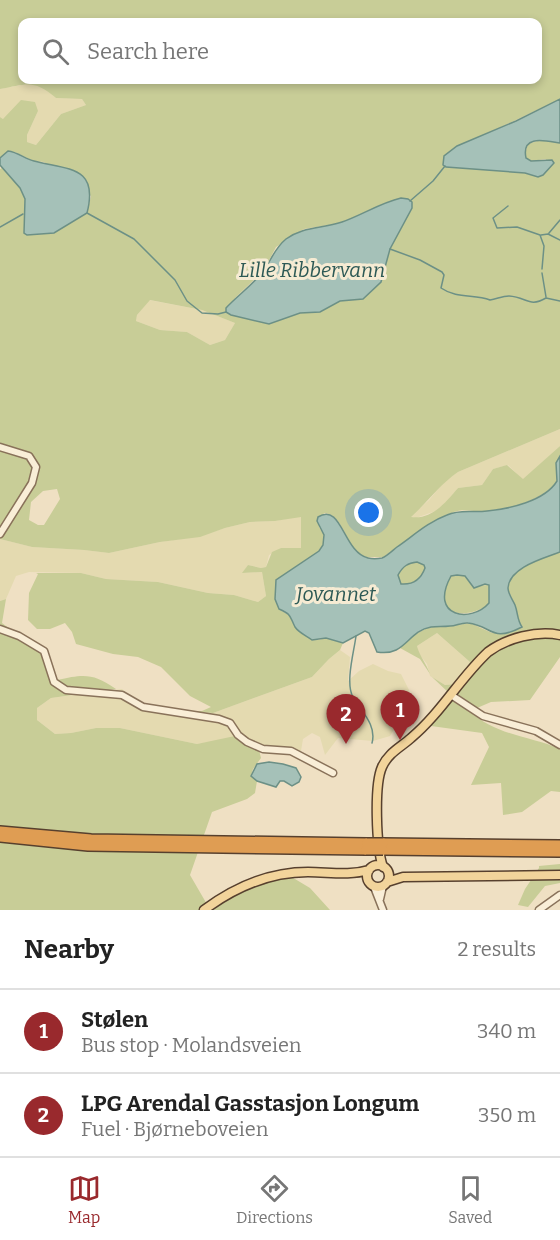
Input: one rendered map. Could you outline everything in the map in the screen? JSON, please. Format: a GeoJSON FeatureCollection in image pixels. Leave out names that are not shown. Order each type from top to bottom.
{"type":"FeatureCollection","features":[{"type":"Feature","properties":{"kind":"highway"},"geometry":{"type":"LineString","coordinates":[[0,831],[99,840],[560,852]]}},
{"type":"Feature","properties":{"kind":"highway"},"geometry":{"type":"LineString","coordinates":[[0,837],[87,846],[366,847]]}},
{"type":"Feature","properties":{"kind":"highway"},"geometry":{"type":"LineString","coordinates":[[381,848],[560,845]]}},
{"type":"Feature","properties":{"kind":"main road"},"geometry":{"type":"LineString","coordinates":[[378,884],[381,848],[378,783],[383,765],[392,753],[425,725],[493,648],[537,634],[560,635]]}},
{"type":"Feature","properties":{"kind":"main road"},"geometry":{"type":"LineString","coordinates":[[378,869],[367,876],[378,884]]}},
{"type":"Feature","properties":{"kind":"main road"},"geometry":{"type":"LineString","coordinates":[[204,910],[233,891],[268,877],[307,872],[350,874],[378,869],[403,874],[560,873]]}},
{"type":"Feature","properties":{"kind":"main road"},"geometry":{"type":"LineString","coordinates":[[350,874],[378,884],[403,877],[560,873]]}},
{"type":"Feature","properties":{"kind":"street"},"geometry":{"type":"LineString","coordinates":[[0,447],[28,456],[36,467],[32,483],[0,534]]}},
{"type":"Feature","properties":{"kind":"street"},"geometry":{"type":"LineString","coordinates":[[0,629],[19,636],[44,651],[54,682],[66,690],[122,695],[143,706],[219,719],[230,723],[238,735],[247,742],[263,749],[291,751],[333,773]]}},
{"type":"Feature","properties":{"kind":"street"},"geometry":{"type":"LineString","coordinates":[[451,695],[483,716],[536,731],[560,745]]}},
{"type":"Feature","properties":{"kind":"street"},"geometry":{"type":"LineString","coordinates":[[378,884],[383,910]]}},
{"type":"Feature","properties":{"kind":"street"},"geometry":{"type":"LineString","coordinates":[[540,910],[560,895]]}},
{"type":"Feature","properties":{"kind":"shaded area"},"geometry":{"type":"Polygon","coordinates":[[[27,84],[42,86],[56,98],[82,99],[86,105],[61,114],[36,145],[27,142],[27,135],[38,111],[3,119],[0,117],[0,89],[27,84]]]}},
{"type":"Feature","properties":{"kind":"shaded area"},"geometry":{"type":"Polygon","coordinates":[[[149,300],[202,310],[235,323],[225,340],[210,345],[187,332],[160,330],[136,321],[137,315],[149,300]]]}},
{"type":"Feature","properties":{"kind":"shaded area"},"geometry":{"type":"Polygon","coordinates":[[[560,429],[560,446],[523,480],[508,465],[493,469],[482,485],[458,488],[441,509],[416,518],[410,517],[446,480],[458,472],[560,429]]]}},
{"type":"Feature","properties":{"kind":"shaded area"},"geometry":{"type":"Polygon","coordinates":[[[301,516],[301,548],[281,548],[269,555],[266,567],[248,565],[243,573],[262,572],[266,596],[258,602],[234,595],[208,593],[158,582],[106,579],[81,573],[29,572],[16,576],[6,599],[0,601],[0,539],[32,547],[109,553],[200,536],[250,522],[275,521],[301,516]]]}},
{"type":"Feature","properties":{"kind":"shaded area"},"geometry":{"type":"Polygon","coordinates":[[[437,633],[470,662],[457,684],[445,685],[430,676],[427,664],[419,654],[417,646],[437,633]]]}},
{"type":"Feature","properties":{"kind":"shaded area"},"geometry":{"type":"Polygon","coordinates":[[[340,650],[350,657],[348,681],[359,671],[373,664],[401,674],[409,690],[412,713],[409,720],[398,723],[390,736],[373,741],[338,738],[325,755],[320,737],[312,733],[303,739],[301,751],[210,742],[197,744],[120,728],[96,728],[55,734],[37,720],[37,708],[51,698],[122,689],[142,706],[161,706],[213,713],[312,677],[340,650]]]}},
{"type":"Feature","properties":{"kind":"green space"},"geometry":{"type":"Polygon","coordinates":[[[0,0],[560,0],[560,99],[501,127],[443,165],[525,173],[538,177],[546,159],[531,161],[526,158],[528,144],[540,140],[560,143],[560,429],[458,472],[411,517],[426,516],[432,513],[458,488],[482,485],[493,469],[507,465],[523,479],[560,446],[560,456],[556,463],[557,481],[544,493],[515,506],[486,512],[465,510],[454,512],[426,527],[383,557],[366,557],[357,553],[335,518],[324,513],[319,527],[324,535],[323,545],[279,609],[293,618],[295,627],[318,640],[326,638],[343,643],[340,650],[312,677],[213,713],[187,711],[202,711],[211,707],[190,696],[161,667],[138,657],[113,654],[76,644],[72,632],[65,623],[50,629],[37,629],[28,620],[29,593],[38,574],[36,573],[81,573],[106,579],[158,582],[208,593],[234,595],[258,602],[266,596],[262,572],[242,573],[248,565],[266,567],[272,552],[281,548],[301,548],[301,517],[250,522],[200,537],[160,542],[109,553],[32,547],[0,539],[0,169],[2,168],[20,188],[25,199],[24,232],[27,235],[54,233],[87,213],[91,196],[44,162],[33,161],[15,152],[0,158],[0,117],[3,119],[21,100],[35,102],[38,111],[27,135],[27,142],[36,145],[61,114],[86,105],[82,99],[56,98],[36,85],[0,89],[0,0]],[[408,199],[363,213],[341,223],[304,229],[276,247],[264,270],[235,298],[231,315],[269,324],[300,313],[320,312],[340,301],[363,299],[381,282],[390,249],[412,208],[412,202],[408,199]],[[150,300],[137,315],[136,321],[160,330],[187,332],[210,345],[225,340],[235,323],[202,310],[150,300]],[[57,489],[43,491],[31,502],[29,520],[38,525],[44,525],[60,499],[57,489]]]}},
{"type":"Feature","properties":{"kind":"green space"},"geometry":{"type":"Polygon","coordinates":[[[560,552],[560,657],[530,700],[491,702],[470,711],[501,730],[560,749],[560,792],[551,791],[522,812],[503,815],[501,783],[471,785],[489,747],[482,733],[431,726],[450,694],[432,677],[445,685],[457,684],[470,662],[437,633],[417,646],[430,674],[420,659],[400,648],[414,635],[429,627],[470,623],[492,633],[522,627],[508,589],[510,580],[521,568],[560,552]]]}},
{"type":"Feature","properties":{"kind":"green space"},"geometry":{"type":"Polygon","coordinates":[[[417,562],[424,564],[425,568],[421,575],[416,581],[401,584],[398,575],[400,572],[406,565],[417,562]]]}},
{"type":"Feature","properties":{"kind":"green space"},"geometry":{"type":"Polygon","coordinates":[[[451,576],[465,576],[472,586],[489,585],[489,603],[469,613],[453,612],[447,608],[443,602],[443,594],[451,576]]]}},
{"type":"Feature","properties":{"kind":"green space"},"geometry":{"type":"Polygon","coordinates":[[[6,599],[2,623],[41,653],[57,680],[88,676],[101,680],[116,689],[51,698],[37,708],[37,720],[55,734],[96,728],[120,728],[197,744],[235,736],[258,746],[261,758],[251,776],[257,781],[255,793],[247,799],[212,812],[190,875],[208,906],[268,880],[290,876],[310,888],[330,910],[0,910],[0,601],[6,599]]]}},
{"type":"Feature","properties":{"kind":"green space"},"geometry":{"type":"Polygon","coordinates":[[[560,864],[560,883],[545,886],[528,907],[518,905],[539,866],[560,864]]]}},
{"type":"Feature","properties":{"kind":"water"},"geometry":{"type":"Polygon","coordinates":[[[560,99],[560,143],[531,142],[525,150],[526,158],[531,161],[552,160],[554,163],[543,175],[538,177],[525,173],[443,165],[444,156],[457,146],[560,99]]]}},
{"type":"Feature","properties":{"kind":"water"},"geometry":{"type":"Polygon","coordinates":[[[8,151],[31,160],[69,169],[85,178],[89,186],[90,198],[87,213],[54,233],[27,235],[24,233],[25,199],[20,188],[0,165],[0,158],[8,151]]]}},
{"type":"Feature","properties":{"kind":"water","name":"Lille Ribbervann"},"geometry":{"type":"Polygon","coordinates":[[[401,198],[412,202],[412,208],[390,249],[381,282],[363,299],[340,301],[320,312],[300,313],[269,324],[226,312],[226,308],[261,274],[286,239],[306,230],[342,222],[401,198]]]}},
{"type":"Feature","properties":{"kind":"water","name":"Jovannet"},"geometry":{"type":"Polygon","coordinates":[[[560,456],[560,552],[529,564],[514,574],[510,581],[508,590],[522,627],[512,632],[498,634],[468,623],[431,627],[423,629],[401,647],[387,653],[377,652],[369,633],[365,631],[343,643],[326,638],[312,640],[295,627],[290,616],[279,609],[275,599],[276,580],[319,551],[323,545],[324,535],[317,521],[318,517],[326,514],[332,516],[360,554],[370,558],[382,558],[427,525],[447,515],[457,512],[482,512],[506,508],[535,499],[544,494],[557,481],[556,463],[560,456]],[[417,562],[406,565],[400,572],[398,575],[401,584],[416,581],[421,575],[425,568],[417,562]],[[451,576],[445,590],[445,601],[448,608],[455,613],[473,613],[489,603],[489,585],[474,588],[465,576],[451,576]]]}},
{"type":"Feature","properties":{"kind":"water"},"geometry":{"type":"Polygon","coordinates":[[[269,762],[296,768],[301,777],[299,782],[292,786],[280,781],[276,787],[257,781],[251,776],[257,764],[269,762]]]}},
{"type":"Feature","properties":{"kind":"waterway"},"geometry":{"type":"LineString","coordinates":[[410,201],[433,181],[445,166]]}},
{"type":"Feature","properties":{"kind":"waterway"},"geometry":{"type":"LineString","coordinates":[[508,206],[493,218],[497,228],[517,227],[540,235],[544,246],[542,269]]}},
{"type":"Feature","properties":{"kind":"waterway"},"geometry":{"type":"LineString","coordinates":[[87,213],[134,239],[175,280],[187,301],[202,313],[226,312]]}},
{"type":"Feature","properties":{"kind":"waterway"},"geometry":{"type":"LineString","coordinates":[[0,227],[23,214]]}},
{"type":"Feature","properties":{"kind":"waterway"},"geometry":{"type":"LineString","coordinates":[[549,233],[560,220]]}},
{"type":"Feature","properties":{"kind":"waterway"},"geometry":{"type":"LineString","coordinates":[[541,235],[548,234],[560,240]]}},
{"type":"Feature","properties":{"kind":"waterway"},"geometry":{"type":"LineString","coordinates":[[390,249],[420,260],[442,272],[444,275],[441,288],[453,294],[490,300],[509,296],[532,302],[546,298],[560,301]]}},
{"type":"Feature","properties":{"kind":"waterway"},"geometry":{"type":"LineString","coordinates":[[542,273],[546,297]]}},
{"type":"Feature","properties":{"kind":"waterway"},"geometry":{"type":"LineString","coordinates":[[356,636],[350,676],[351,691],[370,724],[372,743]]}},
{"type":"Feature","properties":{"kind":"place","name":"Stølen"},"geometry":{"type":"Point","coordinates":[400,740]}},
{"type":"Feature","properties":{"kind":"place","name":"LPG Arendal Gasstasjon Longum"},"geometry":{"type":"Point","coordinates":[346,744]}}]}
